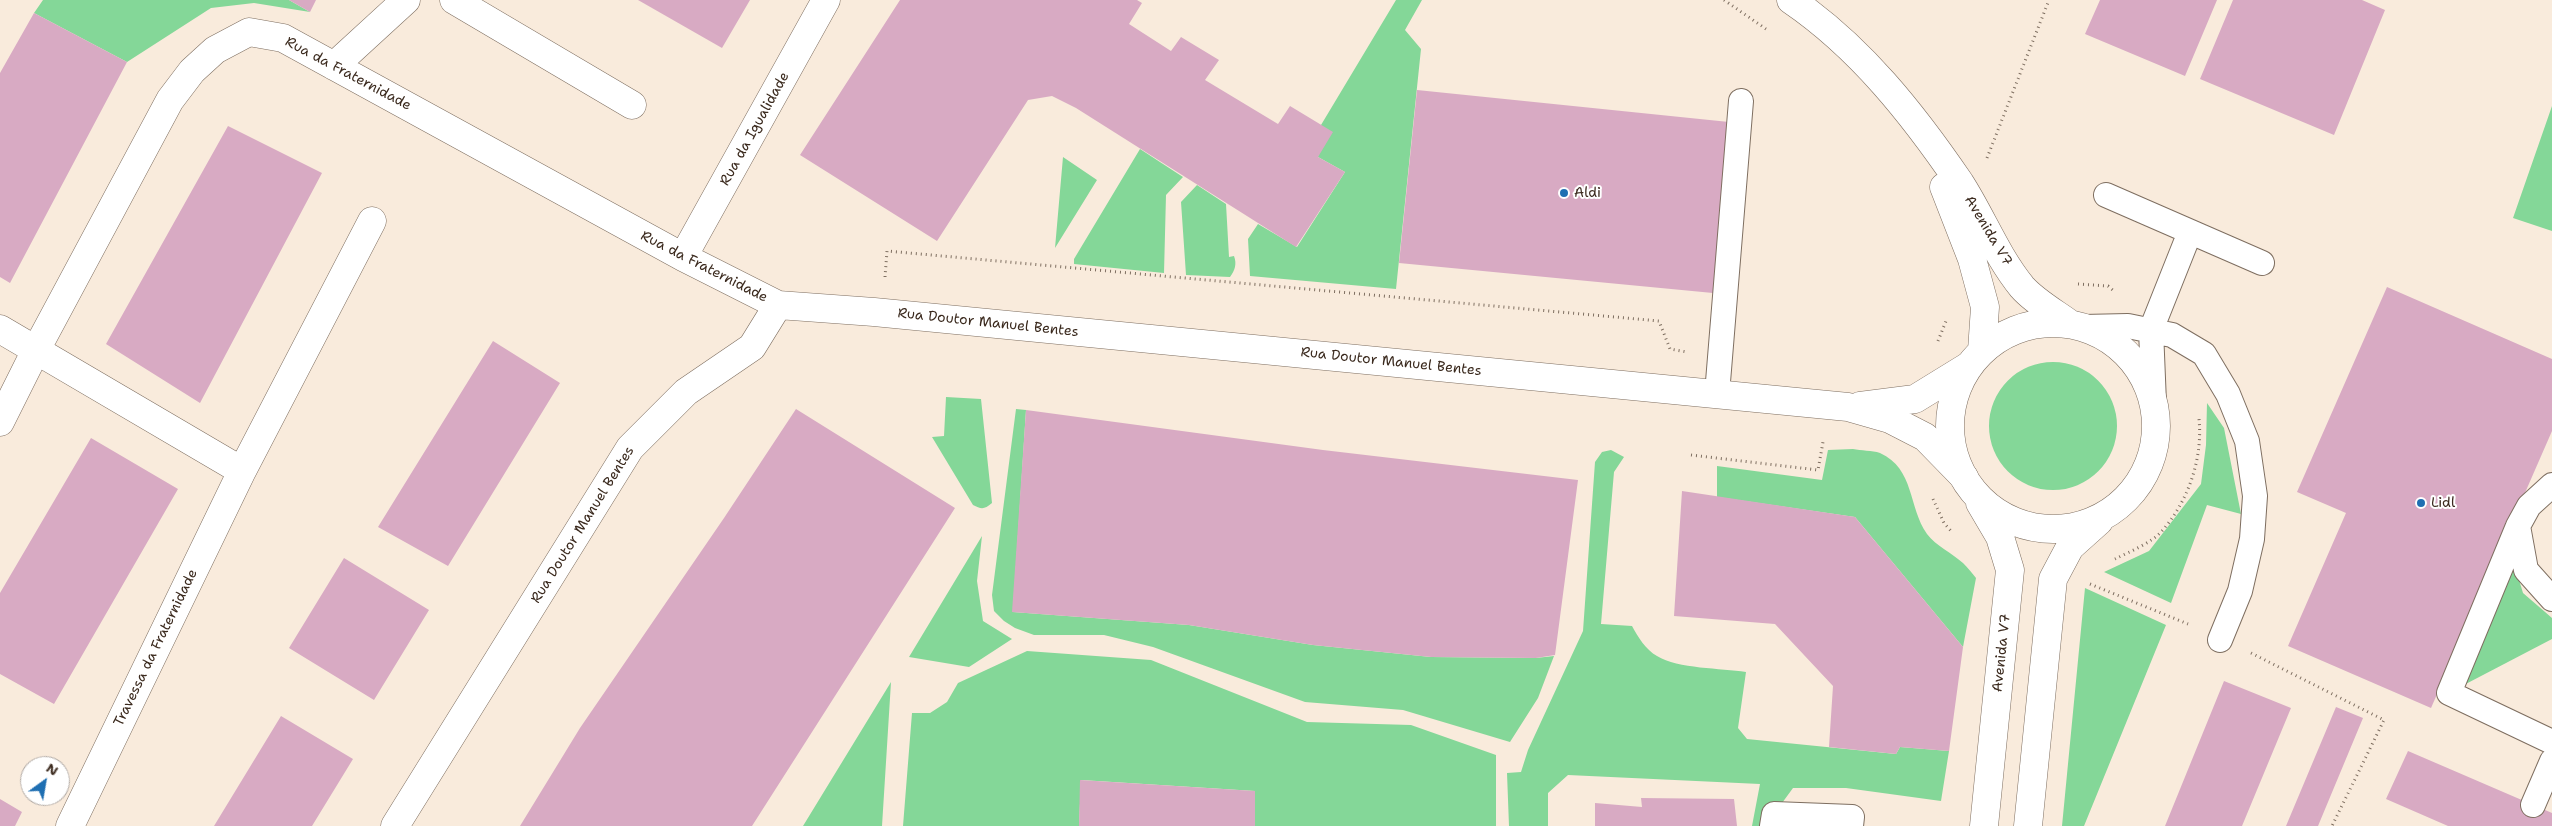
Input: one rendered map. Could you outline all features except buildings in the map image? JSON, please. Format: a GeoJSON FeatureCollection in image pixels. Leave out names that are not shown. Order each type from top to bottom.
{"type":"FeatureCollection","features":[{"type":"Feature","properties":{"kind":"street"},"geometry":{"type":"LineString","coordinates":[[334,66],[406,0]]}},
{"type":"Feature","properties":{"kind":"street"},"geometry":{"type":"LineString","coordinates":[[454,0],[632,105]]}},
{"type":"Feature","properties":{"kind":"street","name":"Rua da Igualidade"},"geometry":{"type":"LineString","coordinates":[[683,258],[826,0]]}},
{"type":"Feature","properties":{"kind":"street","name":"Avenida V7"},"geometry":{"type":"LineString","coordinates":[[1791,0],[1824,22],[1875,72],[1961,184],[1992,244],[2023,288],[2077,326]]}},
{"type":"Feature","properties":{"kind":"street","name":"Rua da Fraternidade"},"geometry":{"type":"LineString","coordinates":[[0,422],[36,350],[170,100],[192,71],[216,50],[249,32],[283,38],[683,258],[778,305]]}},
{"type":"Feature","properties":{"kind":"street","name":"Avenida V7"},"geometry":{"type":"LineString","coordinates":[[1918,126],[1956,213],[1972,259],[1985,307],[1974,359]]}},
{"type":"Feature","properties":{"kind":"street","name":"Travessa da Fraternidade"},"geometry":{"type":"LineString","coordinates":[[70,826],[242,471],[372,221]]}},
{"type":"Feature","properties":{"kind":"street","name":"Rua Doutor Manuel Bentes"},"geometry":{"type":"LineString","coordinates":[[395,826],[630,448],[686,392],[752,347],[778,305],[874,312],[1848,407]]}},
{"type":"Feature","properties":{"kind":"street"},"geometry":{"type":"LineString","coordinates":[[1848,407],[1915,399],[1974,359],[1999,338],[2019,328],[2040,323],[2077,326],[2103,335],[2121,348],[2136,363],[2147,382],[2154,403],[2157,424],[2155,446],[2148,466],[2124,501],[2070,547],[2052,579],[2028,826]]}},
{"type":"Feature","properties":{"kind":"street"},"geometry":{"type":"LineString","coordinates":[[0,329],[242,471]]}},
{"type":"Feature","properties":{"kind":"street"},"geometry":{"type":"LineString","coordinates":[[1968,482],[1953,450],[1950,418],[1958,386],[1974,359]]}},
{"type":"Feature","properties":{"kind":"street"},"geometry":{"type":"LineString","coordinates":[[1848,407],[1890,419],[1925,437],[1968,482],[1986,504],[2004,516],[2031,526],[2066,528],[2088,523],[2107,514]]}},
{"type":"Feature","properties":{"kind":"street","name":"Avenida V7"},"geometry":{"type":"LineString","coordinates":[[1968,482],[2000,537],[2010,570],[1984,826]]}},
{"type":"Feature","properties":{"kind":"lane"},"geometry":{"type":"LineString","coordinates":[[1717,394],[1741,101]]}},
{"type":"Feature","properties":{"kind":"lane"},"geometry":{"type":"LineString","coordinates":[[2106,194],[2262,263]]}},
{"type":"Feature","properties":{"kind":"lane"},"geometry":{"type":"LineString","coordinates":[[2154,403],[2151,330],[2190,232]]}},
{"type":"Feature","properties":{"kind":"lane"},"geometry":{"type":"LineString","coordinates":[[2077,326],[2128,326],[2172,335],[2204,354],[2228,394],[2247,441],[2255,496],[2252,539],[2240,590],[2220,640]]}},
{"type":"Feature","properties":{"kind":"lane"},"geometry":{"type":"LineString","coordinates":[[2552,485],[2529,506],[2518,526],[2449,693],[2552,742]]}},
{"type":"Feature","properties":{"kind":"lane"},"geometry":{"type":"LineString","coordinates":[[2518,526],[2526,570],[2552,599]]}},
{"type":"Feature","properties":{"kind":"lane"},"geometry":{"type":"LineString","coordinates":[[2533,805],[2552,761]]}},
{"type":"Feature","properties":{"kind":"lane"},"geometry":{"type":"LineString","coordinates":[[1772,826],[1774,814],[1852,818],[1851,826]]}},
{"type":"Feature","properties":{"kind":"path"},"geometry":{"type":"LineString","coordinates":[[1724,0],[1773,35]]}},
{"type":"Feature","properties":{"kind":"path"},"geometry":{"type":"LineString","coordinates":[[1983,168],[2048,0]]}},
{"type":"Feature","properties":{"kind":"path"},"geometry":{"type":"LineString","coordinates":[[885,281],[887,251],[1620,317],[1659,321],[1670,349],[1720,357]]}},
{"type":"Feature","properties":{"kind":"path"},"geometry":{"type":"LineString","coordinates":[[2070,283],[2108,286],[2138,311],[2151,330]]}},
{"type":"Feature","properties":{"kind":"path"},"geometry":{"type":"LineString","coordinates":[[1934,350],[1948,314]]}},
{"type":"Feature","properties":{"kind":"path"},"geometry":{"type":"LineString","coordinates":[[2111,561],[2160,533],[2185,497],[2196,464],[2198,417]]}},
{"type":"Feature","properties":{"kind":"path"},"geometry":{"type":"LineString","coordinates":[[1691,455],[1818,470],[1823,441]]}},
{"type":"Feature","properties":{"kind":"path"},"geometry":{"type":"LineString","coordinates":[[1930,493],[1944,524],[1956,535]]}},
{"type":"Feature","properties":{"kind":"path"},"geometry":{"type":"LineString","coordinates":[[2087,582],[2172,616],[2384,720],[2332,826]]}},
{"type":"Feature","properties":{"kind":"green space"},"geometry":{"type":"Polygon","coordinates":[[[43,0],[289,0],[310,12],[254,3],[211,8],[127,62],[34,13],[43,0]]]}},
{"type":"Feature","properties":{"kind":"green space"},"geometry":{"type":"Polygon","coordinates":[[[1396,0],[1422,0],[1405,30],[1421,49],[1396,289],[1250,276],[1248,239],[1258,224],[1297,247],[1345,172],[1318,157],[1321,125],[1396,0]]]}},
{"type":"Feature","properties":{"kind":"green space"},"geometry":{"type":"Polygon","coordinates":[[[2552,106],[2552,231],[2513,218],[2552,106]]]}},
{"type":"Feature","properties":{"kind":"green space"},"geometry":{"type":"Polygon","coordinates":[[[1140,149],[1183,177],[1166,195],[1164,273],[1074,264],[1074,259],[1140,149]]]}},
{"type":"Feature","properties":{"kind":"green space"},"geometry":{"type":"Polygon","coordinates":[[[1063,157],[1097,180],[1055,248],[1063,157]]]}},
{"type":"Feature","properties":{"kind":"green space"},"geometry":{"type":"Polygon","coordinates":[[[1197,185],[1226,204],[1229,257],[1234,256],[1235,262],[1230,277],[1186,275],[1181,202],[1197,185]]]}},
{"type":"Feature","properties":{"kind":"green space"},"geometry":{"type":"Polygon","coordinates":[[[2053,362],[2077,367],[2098,381],[2112,402],[2117,426],[2112,450],[2098,471],[2077,485],[2053,490],[2029,485],[2008,471],[1994,450],[1989,426],[1994,402],[2008,381],[2029,367],[2053,362]]]}},
{"type":"Feature","properties":{"kind":"green space"},"geometry":{"type":"Polygon","coordinates":[[[946,397],[981,399],[992,503],[985,508],[973,505],[932,437],[944,436],[946,397]]]}},
{"type":"Feature","properties":{"kind":"green space"},"geometry":{"type":"Polygon","coordinates":[[[2207,403],[2224,428],[2241,514],[2207,505],[2171,603],[2104,572],[2149,551],[2201,484],[2206,445],[2207,403]]]}},
{"type":"Feature","properties":{"kind":"green space"},"geometry":{"type":"Polygon","coordinates":[[[1016,409],[1026,410],[1013,612],[1189,625],[1313,645],[1431,657],[1536,658],[1554,656],[1538,698],[1510,742],[1403,710],[1305,702],[1153,647],[1104,635],[1034,635],[1015,628],[994,611],[992,595],[1016,409]]]}},
{"type":"Feature","properties":{"kind":"green space"},"geometry":{"type":"Polygon","coordinates":[[[1853,449],[1877,452],[1891,460],[1899,469],[1910,489],[1921,523],[1927,534],[1963,563],[1976,578],[1963,647],[1855,517],[1717,497],[1717,466],[1822,480],[1828,450],[1853,449]]]}},
{"type":"Feature","properties":{"kind":"green space"},"geometry":{"type":"Polygon","coordinates":[[[1611,450],[1624,457],[1614,472],[1601,624],[1632,626],[1649,650],[1666,660],[1688,666],[1746,672],[1738,728],[1747,739],[1896,754],[1900,747],[1949,751],[1941,801],[1846,788],[1793,788],[1774,814],[1772,826],[1752,826],[1760,784],[1568,775],[1548,793],[1548,826],[1509,826],[1507,773],[1521,772],[1528,750],[1583,631],[1595,462],[1602,452],[1611,450]]]}},
{"type":"Feature","properties":{"kind":"green space"},"geometry":{"type":"Polygon","coordinates":[[[982,536],[977,581],[983,621],[1012,639],[969,667],[909,657],[982,536]]]}},
{"type":"Feature","properties":{"kind":"green space"},"geometry":{"type":"Polygon","coordinates":[[[2513,560],[2523,593],[2552,618],[2552,639],[2460,687],[2513,560]]]}},
{"type":"Feature","properties":{"kind":"green space"},"geometry":{"type":"Polygon","coordinates":[[[2085,588],[2166,625],[2084,826],[2062,826],[2085,588]]]}},
{"type":"Feature","properties":{"kind":"green space"},"geometry":{"type":"Polygon","coordinates":[[[1027,651],[1151,660],[1307,722],[1411,725],[1496,755],[1496,826],[1255,826],[1255,791],[1081,780],[1079,826],[903,826],[912,713],[930,713],[947,702],[958,683],[1027,651]]]}},
{"type":"Feature","properties":{"kind":"green space"},"geometry":{"type":"Polygon","coordinates":[[[891,682],[882,826],[803,826],[891,682]]]}},
{"type":"Feature","properties":{"kind":"place","name":"Aldi"},"geometry":{"type":"Point","coordinates":[1564,193]}},
{"type":"Feature","properties":{"kind":"place","name":"Lidl"},"geometry":{"type":"Point","coordinates":[2421,503]}}]}
